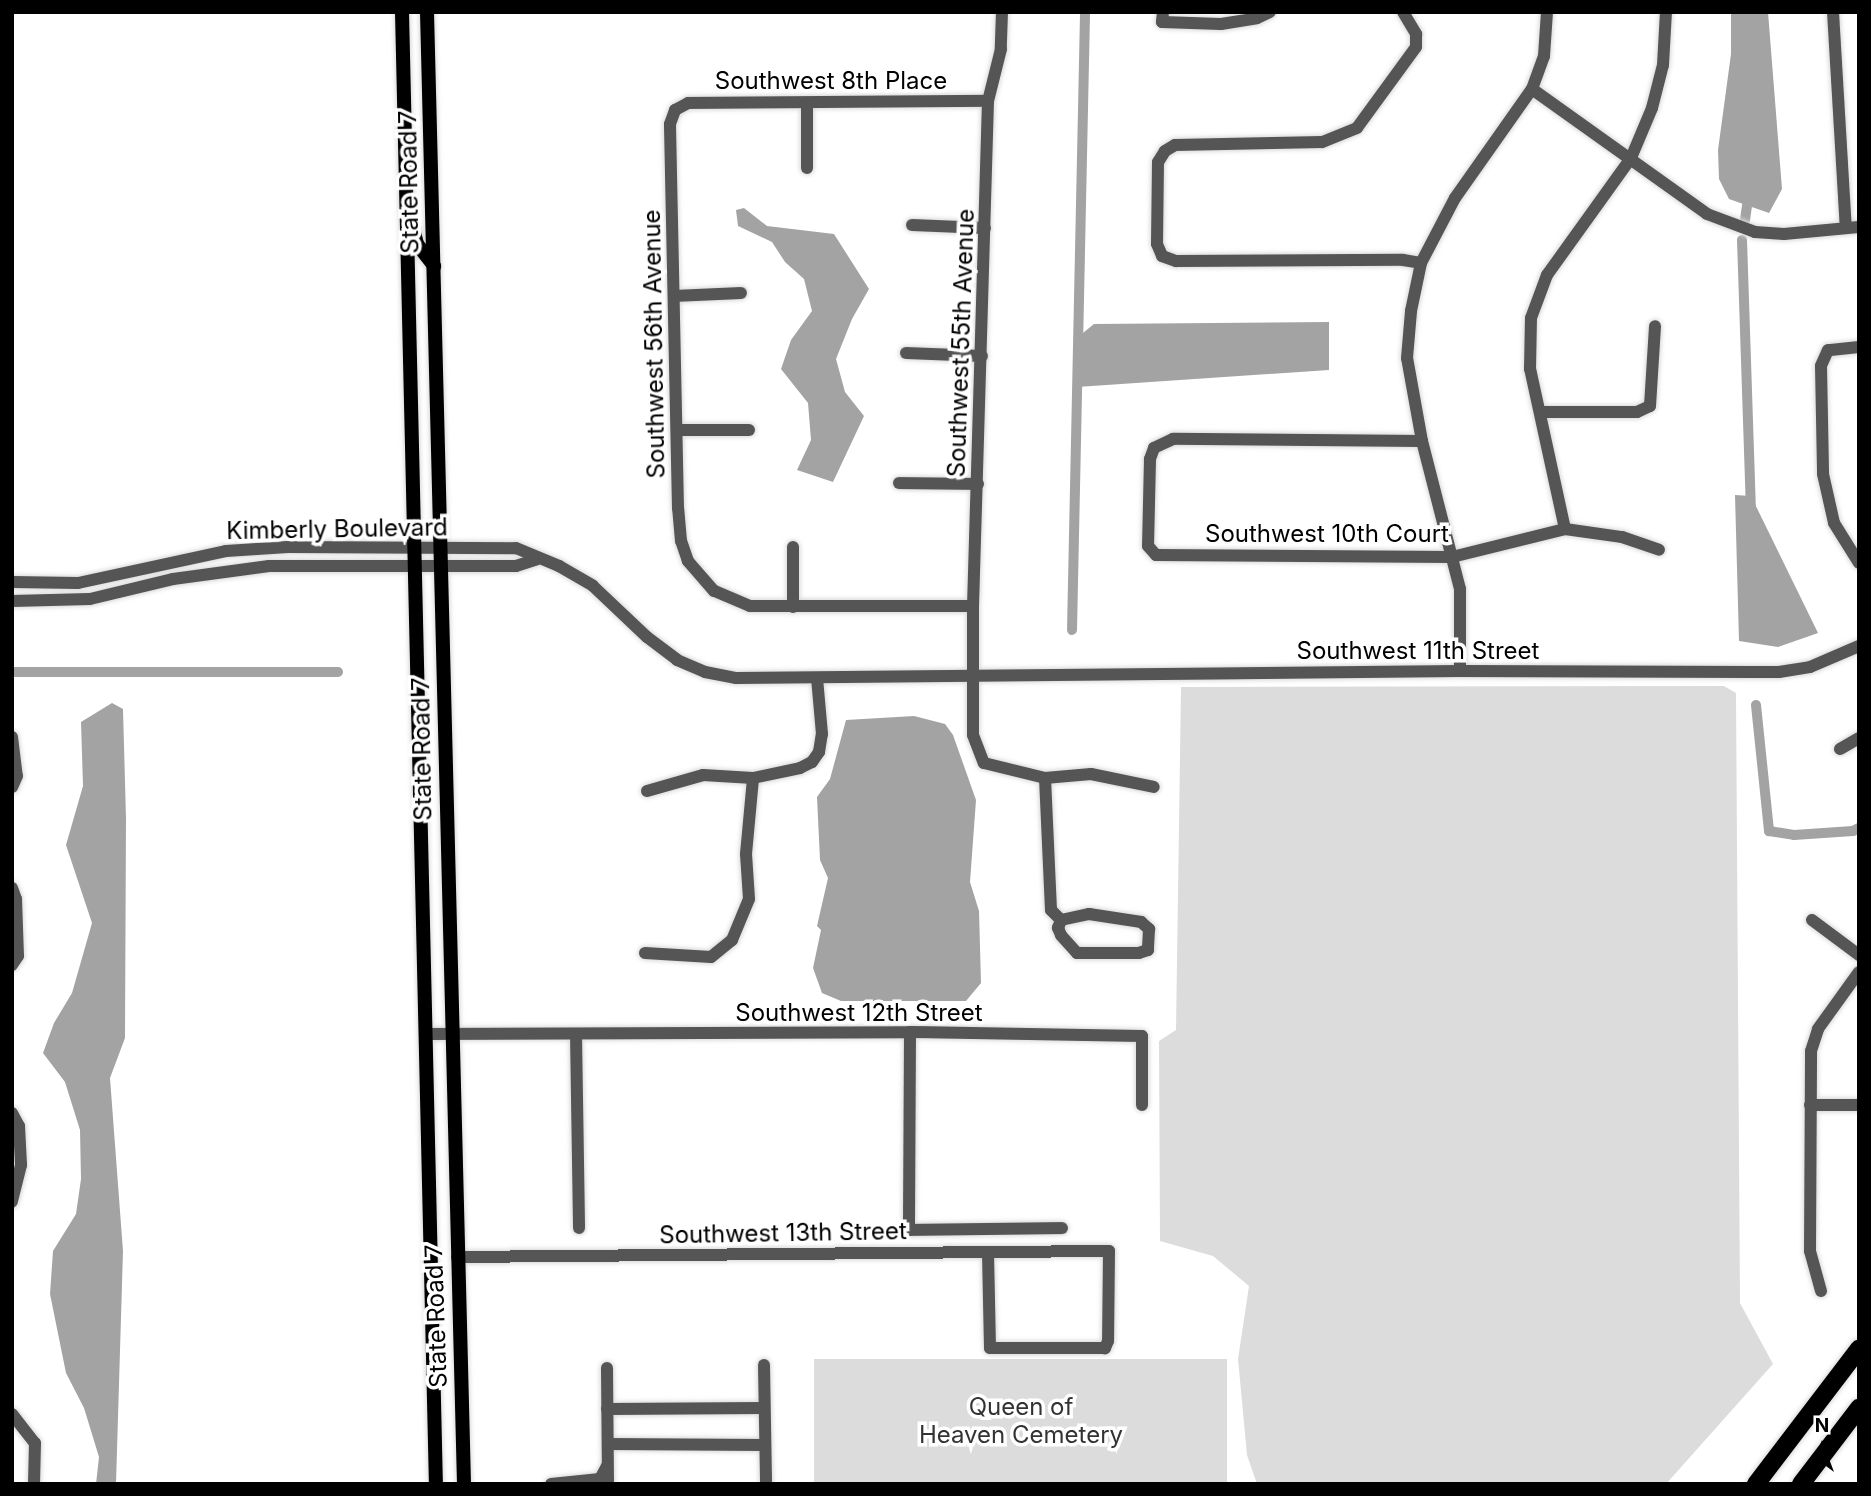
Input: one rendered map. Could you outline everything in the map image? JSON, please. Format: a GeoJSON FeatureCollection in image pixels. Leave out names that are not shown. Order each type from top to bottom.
{"type":"FeatureCollection","features":[{"type":"Feature","properties":{"kind":"highway"},"geometry":{"type":"LineString","coordinates":[[1756,1484],[1859,1349]]}},
{"type":"Feature","properties":{"kind":"highway"},"geometry":{"type":"LineString","coordinates":[[1801,1484],[1859,1408]]}},
{"type":"Feature","properties":{"kind":"main road","name":"State Road 7"},"geometry":{"type":"LineString","coordinates":[[402,12],[417,567],[436,1484]]}},
{"type":"Feature","properties":{"kind":"main road","name":"State Road 7"},"geometry":{"type":"LineString","coordinates":[[427,12],[464,1484]]}},
{"type":"Feature","properties":{"kind":"main road"},"geometry":{"type":"LineString","coordinates":[[406,196],[417,244],[434,265]]}},
{"type":"Feature","properties":{"kind":"street","name":"Southwest 55th Avenue"},"geometry":{"type":"LineString","coordinates":[[973,677],[988,102],[1002,49],[1003,12]]}},
{"type":"Feature","properties":{"kind":"street"},"geometry":{"type":"LineString","coordinates":[[1162,17],[1222,24],[1257,18],[1270,12]]}},
{"type":"Feature","properties":{"kind":"street"},"geometry":{"type":"LineString","coordinates":[[1403,12],[1416,34],[1416,47],[1357,128],[1322,142],[1175,145],[1165,151],[1158,162],[1157,244],[1162,256],[1176,261],[1403,260],[1421,263]]}},
{"type":"Feature","properties":{"kind":"street"},"geometry":{"type":"LineString","coordinates":[[1460,671],[1460,589],[1422,441],[1407,358],[1411,311],[1421,263],[1455,198],[1532,89],[1544,56],[1547,12]]}},
{"type":"Feature","properties":{"kind":"street"},"geometry":{"type":"LineString","coordinates":[[1565,529],[1530,369],[1531,318],[1547,275],[1631,158],[1652,108],[1663,65],[1666,12]]}},
{"type":"Feature","properties":{"kind":"street"},"geometry":{"type":"LineString","coordinates":[[1532,89],[1707,214],[1755,232],[1784,234],[1853,228],[1833,12]]}},
{"type":"Feature","properties":{"kind":"street","name":"Southwest 8th Place"},"geometry":{"type":"LineString","coordinates":[[675,110],[688,103],[988,102]]}},
{"type":"Feature","properties":{"kind":"street"},"geometry":{"type":"LineString","coordinates":[[807,104],[807,168]]}},
{"type":"Feature","properties":{"kind":"street","name":"Southwest 56th Avenue"},"geometry":{"type":"LineString","coordinates":[[675,110],[670,124],[681,541],[688,561],[696,573],[715,591],[750,607],[793,607]]}},
{"type":"Feature","properties":{"kind":"street"},"geometry":{"type":"LineString","coordinates":[[912,225],[985,228]]}},
{"type":"Feature","properties":{"kind":"street"},"geometry":{"type":"LineString","coordinates":[[674,296],[741,293]]}},
{"type":"Feature","properties":{"kind":"street"},"geometry":{"type":"LineString","coordinates":[[1541,412],[1637,412],[1650,406],[1655,326]]}},
{"type":"Feature","properties":{"kind":"street"},"geometry":{"type":"LineString","coordinates":[[1859,347],[1828,350],[1821,366],[1823,474],[1834,523],[1859,563]]}},
{"type":"Feature","properties":{"kind":"street"},"geometry":{"type":"LineString","coordinates":[[906,353],[982,355]]}},
{"type":"Feature","properties":{"kind":"street"},"geometry":{"type":"LineString","coordinates":[[677,430],[749,430]]}},
{"type":"Feature","properties":{"kind":"street","name":"Southwest 10th Court"},"geometry":{"type":"LineString","coordinates":[[1422,441],[1173,439],[1154,448],[1150,459],[1148,546],[1156,555],[1452,557],[1565,529],[1622,537],[1659,550]]}},
{"type":"Feature","properties":{"kind":"street"},"geometry":{"type":"LineString","coordinates":[[900,483],[978,484]]}},
{"type":"Feature","properties":{"kind":"street","name":"Kimberly Boulevard"},"geometry":{"type":"LineString","coordinates":[[12,582],[78,583],[226,551],[288,547],[516,548],[559,566],[593,586],[647,637],[677,660]]}},
{"type":"Feature","properties":{"kind":"street"},"geometry":{"type":"LineString","coordinates":[[793,547],[793,607],[973,606]]}},
{"type":"Feature","properties":{"kind":"street","name":"Kimberly Boulevard"},"geometry":{"type":"LineString","coordinates":[[12,601],[90,599],[173,579],[269,566],[516,566],[537,559]]}},
{"type":"Feature","properties":{"kind":"street","name":"Southwest 11th Street"},"geometry":{"type":"LineString","coordinates":[[677,660],[705,672],[736,678],[1460,671],[1779,673],[1810,667],[1859,646]]}},
{"type":"Feature","properties":{"kind":"street"},"geometry":{"type":"LineString","coordinates":[[973,677],[973,735],[984,763],[1045,778],[1091,774],[1154,787]]}},
{"type":"Feature","properties":{"kind":"street"},"geometry":{"type":"LineString","coordinates":[[647,791],[703,775],[753,778],[800,768],[812,762],[819,751],[822,733],[817,678]]}},
{"type":"Feature","properties":{"kind":"street"},"geometry":{"type":"LineString","coordinates":[[12,737],[17,776],[12,787]]}},
{"type":"Feature","properties":{"kind":"street"},"geometry":{"type":"LineString","coordinates":[[1840,749],[1859,738]]}},
{"type":"Feature","properties":{"kind":"street"},"geometry":{"type":"LineString","coordinates":[[645,953],[710,957],[718,954],[732,940],[749,900],[747,833],[753,778]]}},
{"type":"Feature","properties":{"kind":"street"},"geometry":{"type":"LineString","coordinates":[[1045,778],[1051,910],[1061,920]]}},
{"type":"Feature","properties":{"kind":"street"},"geometry":{"type":"LineString","coordinates":[[12,888],[16,900],[18,956],[12,965]]}},
{"type":"Feature","properties":{"kind":"street"},"geometry":{"type":"LineString","coordinates":[[1089,914],[1141,922],[1149,929],[1148,950],[1139,953],[1077,953],[1061,935],[1058,928],[1061,920],[1089,914]]}},
{"type":"Feature","properties":{"kind":"street"},"geometry":{"type":"LineString","coordinates":[[1812,919],[1859,955]]}},
{"type":"Feature","properties":{"kind":"street"},"geometry":{"type":"LineString","coordinates":[[1821,1291],[1810,1251],[1811,1051],[1818,1029],[1859,972]]}},
{"type":"Feature","properties":{"kind":"street"},"geometry":{"type":"LineString","coordinates":[[910,1032],[909,1230],[1062,1228]]}},
{"type":"Feature","properties":{"kind":"street","name":"Southwest 12th Street"},"geometry":{"type":"LineString","coordinates":[[426,1034],[910,1032],[1142,1036],[1142,1105]]}},
{"type":"Feature","properties":{"kind":"street"},"geometry":{"type":"LineString","coordinates":[[576,1034],[579,1228]]}},
{"type":"Feature","properties":{"kind":"street"},"geometry":{"type":"LineString","coordinates":[[1810,1105],[1859,1105]]}},
{"type":"Feature","properties":{"kind":"street"},"geometry":{"type":"LineString","coordinates":[[12,1113],[19,1126],[12,1202]]}},
{"type":"Feature","properties":{"kind":"street","name":"Southwest 13th Street"},"geometry":{"type":"LineString","coordinates":[[457,1257],[1109,1251],[1108,1341],[1105,1348],[990,1348],[988,1253]]}},
{"type":"Feature","properties":{"kind":"street"},"geometry":{"type":"LineString","coordinates":[[764,1365],[766,1484]]}},
{"type":"Feature","properties":{"kind":"street"},"geometry":{"type":"LineString","coordinates":[[607,1368],[608,1484]]}},
{"type":"Feature","properties":{"kind":"street"},"geometry":{"type":"LineString","coordinates":[[607,1409],[764,1408]]}},
{"type":"Feature","properties":{"kind":"street"},"geometry":{"type":"LineString","coordinates":[[12,1414],[36,1443],[34,1484]]}},
{"type":"Feature","properties":{"kind":"street"},"geometry":{"type":"LineString","coordinates":[[608,1444],[765,1445]]}},
{"type":"Feature","properties":{"kind":"street"},"geometry":{"type":"LineString","coordinates":[[551,1484],[600,1479],[607,1466]]}},
{"type":"Feature","properties":{"kind":"green space"},"geometry":{"type":"Polygon","coordinates":[[[1724,686],[1736,693],[1740,1303],[1773,1364],[1666,1484],[1257,1484],[1247,1455],[1238,1359],[1249,1286],[1213,1256],[1160,1241],[1159,1041],[1176,1030],[1181,687],[1724,686]]]}},
{"type":"Feature","properties":{"kind":"green space","name":"Queen of Heaven Cemetery"},"geometry":{"type":"Polygon","coordinates":[[[814,1359],[1227,1359],[1227,1484],[814,1484],[814,1359]]]}},
{"type":"Feature","properties":{"kind":"shaded area"},"geometry":{"type":"Polygon","coordinates":[[[1731,12],[1768,12],[1782,189],[1769,213],[1729,199],[1719,179],[1718,150],[1731,54],[1731,12]]]}},
{"type":"Feature","properties":{"kind":"shaded area"},"geometry":{"type":"Polygon","coordinates":[[[744,208],[767,226],[834,234],[869,289],[852,319],[836,359],[845,392],[864,416],[833,482],[797,470],[811,440],[808,403],[781,369],[791,340],[812,311],[804,279],[785,262],[772,242],[738,226],[736,210],[744,208]]]}},
{"type":"Feature","properties":{"kind":"shaded area"},"geometry":{"type":"Polygon","coordinates":[[[1329,322],[1329,370],[1077,387],[1078,337],[1094,324],[1329,322]]]}},
{"type":"Feature","properties":{"kind":"shaded area"},"geometry":{"type":"Polygon","coordinates":[[[1735,495],[1751,496],[1818,633],[1778,647],[1739,641],[1735,495]]]}},
{"type":"Feature","properties":{"kind":"shaded area"},"geometry":{"type":"Polygon","coordinates":[[[112,703],[123,709],[126,818],[125,1038],[110,1078],[123,1251],[116,1484],[96,1484],[99,1457],[84,1408],[66,1373],[50,1294],[53,1251],[76,1214],[81,1179],[80,1130],[65,1082],[43,1053],[54,1023],[72,993],[92,923],[66,845],[83,786],[81,722],[112,703]]]}},
{"type":"Feature","properties":{"kind":"shaded area"},"geometry":{"type":"Polygon","coordinates":[[[914,716],[945,724],[953,735],[976,800],[970,882],[979,911],[981,983],[966,1001],[841,1001],[822,993],[813,968],[821,930],[817,926],[828,878],[820,860],[817,797],[830,779],[846,720],[914,716]]]}},
{"type":"Feature","properties":{"kind":"waterway"},"geometry":{"type":"LineString","coordinates":[[1072,630],[1085,12]]}},
{"type":"Feature","properties":{"kind":"waterway"},"geometry":{"type":"LineString","coordinates":[[1745,220],[1749,193]]}},
{"type":"Feature","properties":{"kind":"waterway"},"geometry":{"type":"LineString","coordinates":[[1742,240],[1751,510]]}},
{"type":"Feature","properties":{"kind":"waterway"},"geometry":{"type":"LineString","coordinates":[[12,672],[338,672]]}},
{"type":"Feature","properties":{"kind":"waterway"},"geometry":{"type":"LineString","coordinates":[[1756,705],[1769,831],[1794,835],[1853,831],[1859,828]]}}]}
